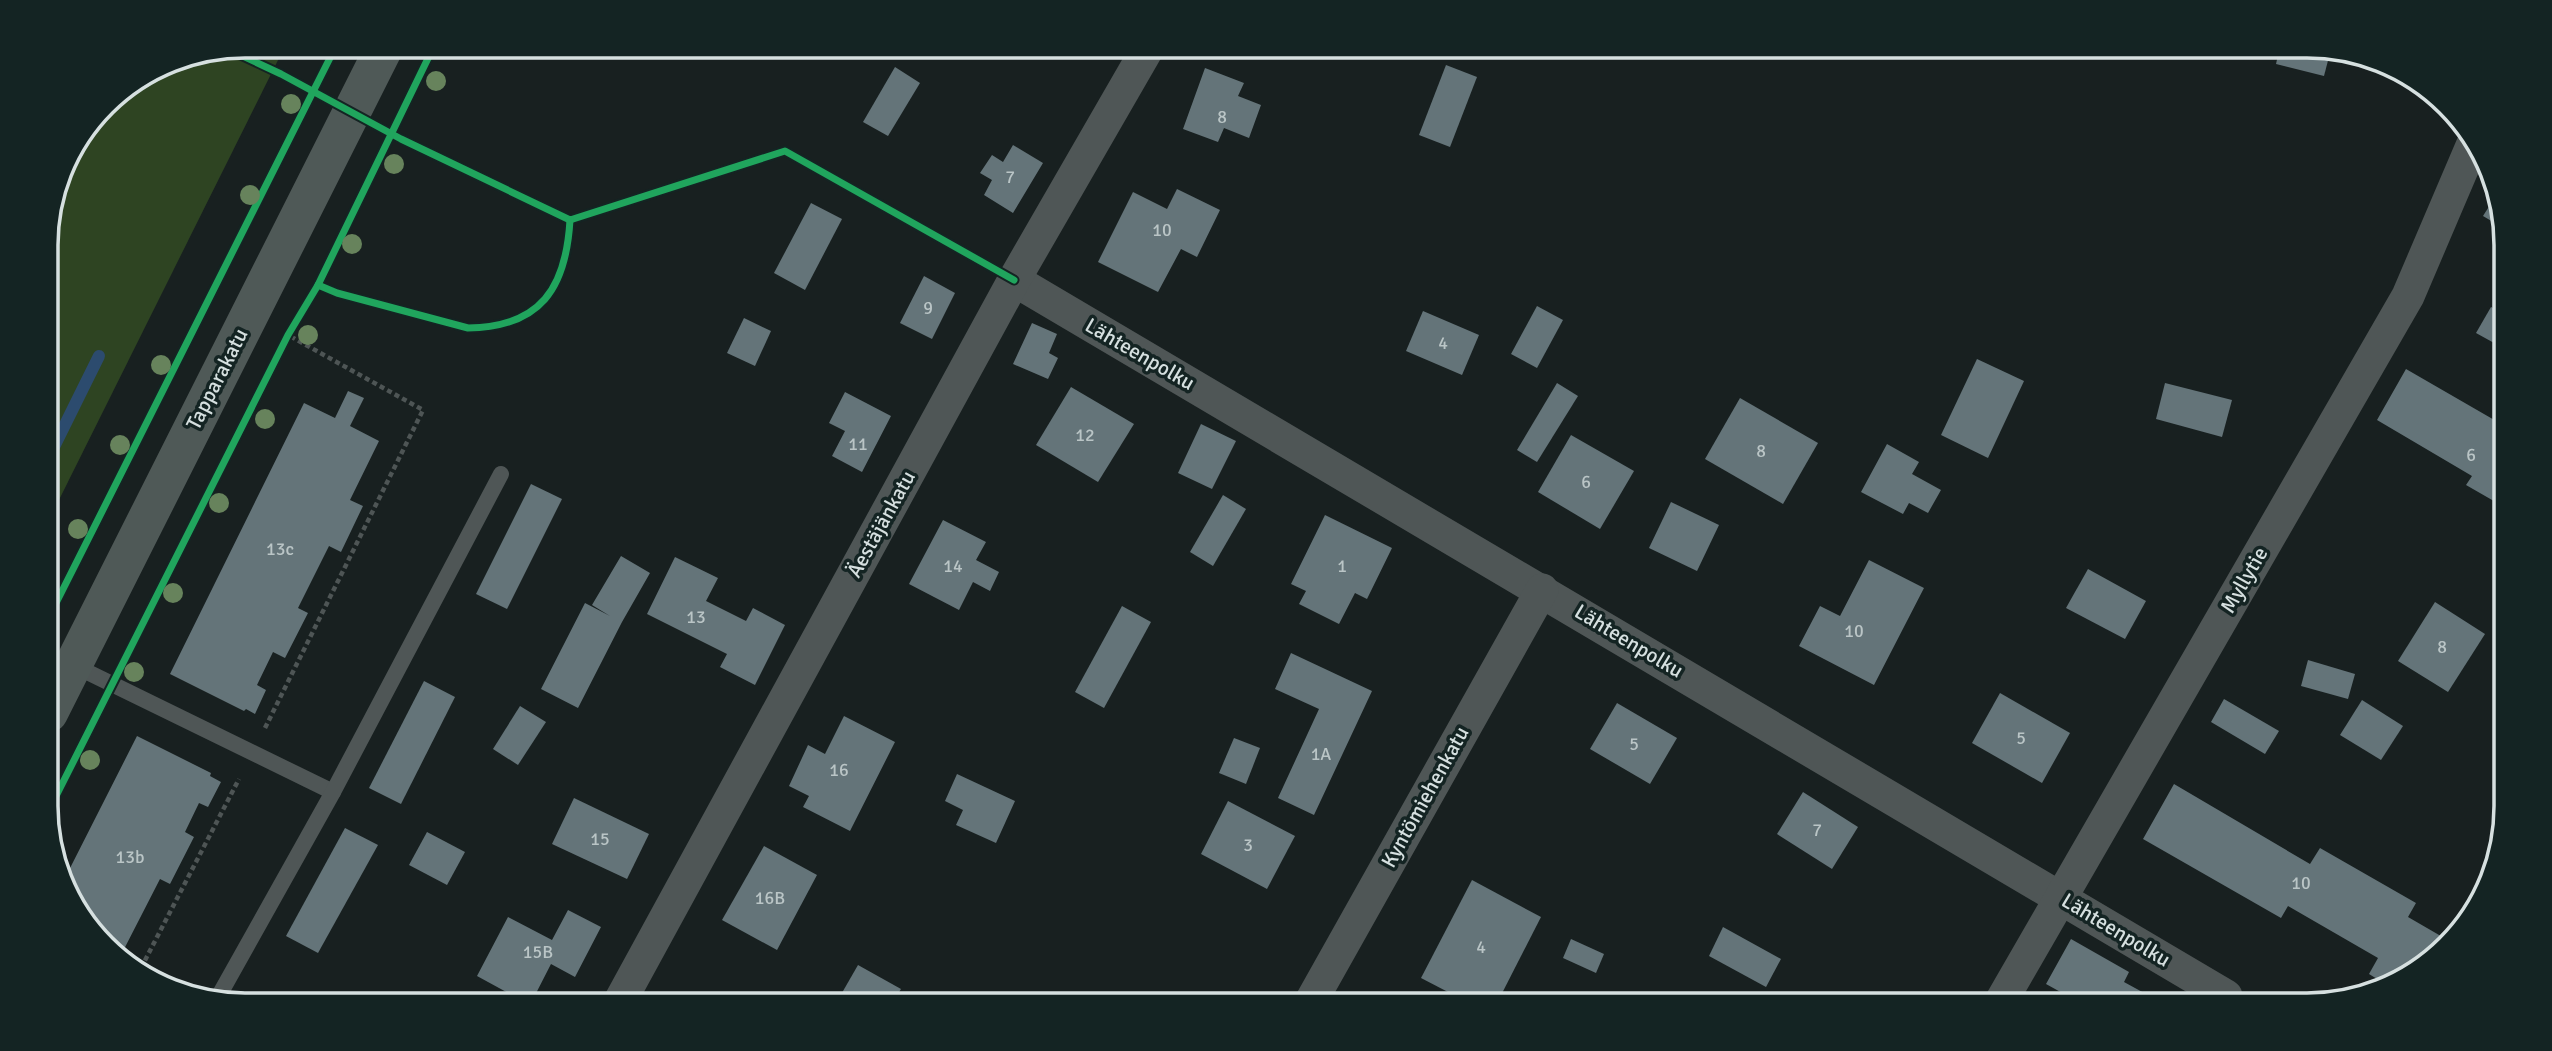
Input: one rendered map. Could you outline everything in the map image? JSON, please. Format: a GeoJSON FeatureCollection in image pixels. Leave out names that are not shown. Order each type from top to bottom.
{"type":"FeatureCollection","features":[{"type":"Feature","properties":{"kind":"main road","name":"Tapparakatu"},"geometry":{"type":"LineString","coordinates":[[58,694],[378,58]]}},
{"type":"Feature","properties":{"kind":"street","name":"Äestäjänkatu"},"geometry":{"type":"LineString","coordinates":[[625,993],[1014,280],[1142,58]]}},
{"type":"Feature","properties":{"kind":"street","name":"Myllytie"},"geometry":{"type":"LineString","coordinates":[[2006,993],[2408,296],[2469,152]]}},
{"type":"Feature","properties":{"kind":"street","name":"Lähteenpolku"},"geometry":{"type":"LineString","coordinates":[[1014,280],[2221,993]]}},
{"type":"Feature","properties":{"kind":"street","name":"Kyntömiehenkatu"},"geometry":{"type":"LineString","coordinates":[[1316,993],[1542,590]]}},
{"type":"Feature","properties":{"kind":"lane"},"geometry":{"type":"LineString","coordinates":[[221,992],[333,792],[501,474]]}},
{"type":"Feature","properties":{"kind":"lane"},"geometry":{"type":"LineString","coordinates":[[73,665],[333,792]]}},
{"type":"Feature","properties":{"kind":"path"},"geometry":{"type":"LineString","coordinates":[[281,348],[294,325]]}},
{"type":"Feature","properties":{"kind":"path"},"geometry":{"type":"LineString","coordinates":[[143,963],[423,410],[288,335]]}},
{"type":"Feature","properties":{"kind":"green space"},"geometry":{"type":"Polygon","coordinates":[[[279,58],[58,502],[58,233],[61,208],[72,173],[89,141],[104,121],[131,96],[151,83],[173,72],[208,61],[279,58]]]}},
{"type":"Feature","properties":{"kind":"building"},"geometry":{"type":"Polygon","coordinates":[[[2277,58],[2328,59],[2324,76],[2276,64],[2277,58]]]}},
{"type":"Feature","properties":{"kind":"building"},"geometry":{"type":"Polygon","coordinates":[[[1446,65],[1477,77],[1450,147],[1419,135],[1446,65]]]}},
{"type":"Feature","properties":{"kind":"building"},"geometry":{"type":"Polygon","coordinates":[[[895,67],[920,83],[888,136],[863,122],[895,67]]]}},
{"type":"Feature","properties":{"kind":"building"},"geometry":{"type":"Polygon","coordinates":[[[1205,68],[1244,83],[1238,96],[1261,105],[1249,138],[1224,128],[1218,142],[1183,129],[1205,68]]]}},
{"type":"Feature","properties":{"kind":"building"},"geometry":{"type":"Polygon","coordinates":[[[1013,145],[1043,163],[1013,213],[984,195],[992,180],[980,173],[992,155],[1003,162],[1013,145]]]}},
{"type":"Feature","properties":{"kind":"building"},"geometry":{"type":"Polygon","coordinates":[[[1177,189],[1220,210],[1197,257],[1181,249],[1158,292],[1098,262],[1133,192],[1167,209],[1177,189]]]}},
{"type":"Feature","properties":{"kind":"building"},"geometry":{"type":"Polygon","coordinates":[[[811,203],[842,219],[805,290],[774,273],[811,203]]]}},
{"type":"Feature","properties":{"kind":"building"},"geometry":{"type":"Polygon","coordinates":[[[2490,205],[2493,222],[2483,216],[2490,205]]]}},
{"type":"Feature","properties":{"kind":"building"},"geometry":{"type":"Polygon","coordinates":[[[924,276],[955,293],[932,339],[900,323],[924,276]]]}},
{"type":"Feature","properties":{"kind":"building"},"geometry":{"type":"Polygon","coordinates":[[[1537,306],[1563,320],[1537,368],[1511,354],[1537,306]]]}},
{"type":"Feature","properties":{"kind":"building"},"geometry":{"type":"Polygon","coordinates":[[[2491,307],[2494,308],[2494,343],[2476,333],[2491,307]]]}},
{"type":"Feature","properties":{"kind":"building"},"geometry":{"type":"Polygon","coordinates":[[[1423,311],[1479,335],[1462,375],[1406,351],[1423,311]]]}},
{"type":"Feature","properties":{"kind":"building"},"geometry":{"type":"Polygon","coordinates":[[[744,318],[771,331],[755,366],[727,353],[744,318]]]}},
{"type":"Feature","properties":{"kind":"building"},"geometry":{"type":"Polygon","coordinates":[[[1032,323],[1057,334],[1049,353],[1058,358],[1048,379],[1013,364],[1032,323]]]}},
{"type":"Feature","properties":{"kind":"building"},"geometry":{"type":"Polygon","coordinates":[[[1977,359],[2024,381],[1988,458],[1941,435],[1977,359]]]}},
{"type":"Feature","properties":{"kind":"building"},"geometry":{"type":"Polygon","coordinates":[[[2406,369],[2494,420],[2494,501],[2466,485],[2472,476],[2377,420],[2406,369]]]}},
{"type":"Feature","properties":{"kind":"building"},"geometry":{"type":"Polygon","coordinates":[[[1557,383],[1578,396],[1537,462],[1517,450],[1557,383]]]}},
{"type":"Feature","properties":{"kind":"building"},"geometry":{"type":"Polygon","coordinates":[[[2165,383],[2232,400],[2222,437],[2156,419],[2165,383]]]}},
{"type":"Feature","properties":{"kind":"building"},"geometry":{"type":"Polygon","coordinates":[[[1071,387],[1134,424],[1098,482],[1036,445],[1071,387]]]}},
{"type":"Feature","properties":{"kind":"building"},"geometry":{"type":"Polygon","coordinates":[[[348,391],[364,398],[350,426],[379,441],[350,500],[363,506],[341,552],[329,546],[298,608],[308,613],[285,658],[273,652],[257,685],[266,690],[255,714],[246,709],[244,711],[170,674],[304,403],[335,418],[348,391]]]}},
{"type":"Feature","properties":{"kind":"building"},"geometry":{"type":"Polygon","coordinates":[[[845,392],[891,416],[862,472],[832,456],[845,431],[829,423],[845,392]]]}},
{"type":"Feature","properties":{"kind":"building"},"geometry":{"type":"Polygon","coordinates":[[[1740,398],[1818,443],[1783,504],[1705,459],[1740,398]]]}},
{"type":"Feature","properties":{"kind":"building"},"geometry":{"type":"Polygon","coordinates":[[[1201,424],[1236,441],[1212,489],[1178,473],[1201,424]]]}},
{"type":"Feature","properties":{"kind":"building"},"geometry":{"type":"Polygon","coordinates":[[[1571,435],[1634,471],[1600,529],[1538,492],[1571,435]]]}},
{"type":"Feature","properties":{"kind":"building"},"geometry":{"type":"Polygon","coordinates":[[[1887,444],[1919,462],[1912,474],[1941,490],[1928,513],[1909,503],[1903,514],[1861,492],[1887,444]]]}},
{"type":"Feature","properties":{"kind":"building"},"geometry":{"type":"Polygon","coordinates":[[[531,484],[562,499],[507,609],[476,594],[531,484]]]}},
{"type":"Feature","properties":{"kind":"building"},"geometry":{"type":"Polygon","coordinates":[[[1223,495],[1246,509],[1213,566],[1190,552],[1223,495]]]}},
{"type":"Feature","properties":{"kind":"building"},"geometry":{"type":"Polygon","coordinates":[[[1671,502],[1719,525],[1697,571],[1649,548],[1671,502]]]}},
{"type":"Feature","properties":{"kind":"building"},"geometry":{"type":"Polygon","coordinates":[[[1325,515],[1392,548],[1367,599],[1355,593],[1339,624],[1299,604],[1306,591],[1291,584],[1325,515]]]}},
{"type":"Feature","properties":{"kind":"building"},"geometry":{"type":"Polygon","coordinates":[[[943,520],[986,542],[976,560],[999,572],[990,591],[973,582],[959,610],[909,584],[943,520]]]}},
{"type":"Feature","properties":{"kind":"building"},"geometry":{"type":"Polygon","coordinates":[[[621,556],[650,573],[578,708],[541,689],[585,603],[610,616],[592,605],[621,556]]]}},
{"type":"Feature","properties":{"kind":"building"},"geometry":{"type":"Polygon","coordinates":[[[675,557],[718,578],[706,601],[746,621],[753,608],[785,625],[755,685],[720,667],[727,654],[647,614],[675,557]]]}},
{"type":"Feature","properties":{"kind":"building"},"geometry":{"type":"Polygon","coordinates":[[[1869,560],[1924,588],[1874,685],[1799,646],[1820,606],[1840,616],[1869,560]]]}},
{"type":"Feature","properties":{"kind":"building"},"geometry":{"type":"Polygon","coordinates":[[[2088,569],[2146,601],[2125,639],[2066,608],[2088,569]]]}},
{"type":"Feature","properties":{"kind":"building"},"geometry":{"type":"Polygon","coordinates":[[[2435,602],[2485,634],[2448,692],[2398,661],[2435,602]]]}},
{"type":"Feature","properties":{"kind":"building"},"geometry":{"type":"Polygon","coordinates":[[[1122,606],[1151,622],[1104,708],[1075,692],[1122,606]]]}},
{"type":"Feature","properties":{"kind":"building"},"geometry":{"type":"Polygon","coordinates":[[[1291,653],[1372,691],[1314,815],[1278,798],[1319,709],[1275,689],[1291,653]]]}},
{"type":"Feature","properties":{"kind":"building"},"geometry":{"type":"Polygon","coordinates":[[[2308,660],[2355,674],[2348,699],[2301,686],[2308,660]]]}},
{"type":"Feature","properties":{"kind":"building"},"geometry":{"type":"Polygon","coordinates":[[[424,681],[455,697],[401,804],[369,788],[424,681]]]}},
{"type":"Feature","properties":{"kind":"building"},"geometry":{"type":"Polygon","coordinates":[[[2000,693],[2070,733],[2042,783],[1972,743],[2000,693]]]}},
{"type":"Feature","properties":{"kind":"building"},"geometry":{"type":"Polygon","coordinates":[[[2224,699],[2279,731],[2265,754],[2211,722],[2224,699]]]}},
{"type":"Feature","properties":{"kind":"building"},"geometry":{"type":"Polygon","coordinates":[[[2362,700],[2403,726],[2381,760],[2340,735],[2362,700]]]}},
{"type":"Feature","properties":{"kind":"building"},"geometry":{"type":"Polygon","coordinates":[[[1617,703],[1677,738],[1650,784],[1590,749],[1617,703]]]}},
{"type":"Feature","properties":{"kind":"building"},"geometry":{"type":"Polygon","coordinates":[[[520,706],[546,722],[518,765],[493,749],[520,706]]]}},
{"type":"Feature","properties":{"kind":"building"},"geometry":{"type":"Polygon","coordinates":[[[844,716],[895,742],[850,831],[803,807],[809,796],[789,786],[808,745],[825,754],[844,716]]]}},
{"type":"Feature","properties":{"kind":"building"},"geometry":{"type":"Polygon","coordinates":[[[137,736],[211,773],[210,776],[221,782],[208,807],[199,803],[185,832],[194,837],[170,884],[160,879],[124,949],[104,930],[89,910],[69,869],[137,736]]]}},
{"type":"Feature","properties":{"kind":"building"},"geometry":{"type":"Polygon","coordinates":[[[1234,738],[1260,748],[1246,784],[1219,773],[1234,738]]]}},
{"type":"Feature","properties":{"kind":"building"},"geometry":{"type":"Polygon","coordinates":[[[957,774],[1015,801],[996,843],[956,825],[963,810],[945,801],[957,774]]]}},
{"type":"Feature","properties":{"kind":"building"},"geometry":{"type":"Polygon","coordinates":[[[2174,784],[2310,864],[2320,848],[2416,903],[2408,917],[2441,936],[2411,962],[2377,979],[2369,974],[2378,958],[2288,906],[2281,918],[2143,839],[2174,784]]]}},
{"type":"Feature","properties":{"kind":"building"},"geometry":{"type":"Polygon","coordinates":[[[1803,792],[1858,827],[1832,869],[1777,834],[1803,792]]]}},
{"type":"Feature","properties":{"kind":"building"},"geometry":{"type":"Polygon","coordinates":[[[574,798],[649,834],[627,879],[552,844],[574,798]]]}},
{"type":"Feature","properties":{"kind":"building"},"geometry":{"type":"Polygon","coordinates":[[[1228,801],[1295,836],[1267,889],[1201,854],[1228,801]]]}},
{"type":"Feature","properties":{"kind":"building"},"geometry":{"type":"Polygon","coordinates":[[[345,828],[378,845],[318,953],[286,936],[345,828]]]}},
{"type":"Feature","properties":{"kind":"building"},"geometry":{"type":"Polygon","coordinates":[[[427,832],[465,852],[447,885],[409,865],[427,832]]]}},
{"type":"Feature","properties":{"kind":"building"},"geometry":{"type":"Polygon","coordinates":[[[764,846],[817,875],[777,950],[722,920],[764,846]]]}},
{"type":"Feature","properties":{"kind":"building"},"geometry":{"type":"Polygon","coordinates":[[[1472,880],[1541,917],[1502,993],[1450,993],[1421,978],[1472,880]]]}},
{"type":"Feature","properties":{"kind":"building"},"geometry":{"type":"Polygon","coordinates":[[[568,910],[601,927],[575,977],[551,964],[536,993],[508,993],[477,976],[508,917],[552,940],[568,910]]]}},
{"type":"Feature","properties":{"kind":"building"},"geometry":{"type":"Polygon","coordinates":[[[1723,927],[1781,959],[1766,987],[1709,956],[1723,927]]]}},
{"type":"Feature","properties":{"kind":"building"},"geometry":{"type":"Polygon","coordinates":[[[1571,939],[1604,954],[1596,973],[1563,958],[1571,939]]]}},
{"type":"Feature","properties":{"kind":"building"},"geometry":{"type":"Polygon","coordinates":[[[2071,939],[2129,972],[2124,982],[2144,993],[2062,993],[2046,984],[2071,939]]]}},
{"type":"Feature","properties":{"kind":"building"},"geometry":{"type":"Polygon","coordinates":[[[858,965],[901,989],[898,993],[842,993],[858,965]]]}},
{"type":"Feature","properties":{"kind":"waterway"},"geometry":{"type":"LineString","coordinates":[[58,439],[99,356]]}},
{"type":"Feature","properties":{"kind":"cycle path"},"geometry":{"type":"LineString","coordinates":[[247,58],[401,139],[570,220],[785,151],[1014,280]]}},
{"type":"Feature","properties":{"kind":"cycle path"},"geometry":{"type":"LineString","coordinates":[[58,599],[330,58]]}},
{"type":"Feature","properties":{"kind":"cycle path"},"geometry":{"type":"LineString","coordinates":[[58,792],[288,335],[318,285],[428,58]]}},
{"type":"Feature","properties":{"kind":"cycle path"},"geometry":{"type":"LineString","coordinates":[[318,285],[337,293],[468,328],[493,326],[514,320],[545,299],[563,265],[570,220]]}}]}
